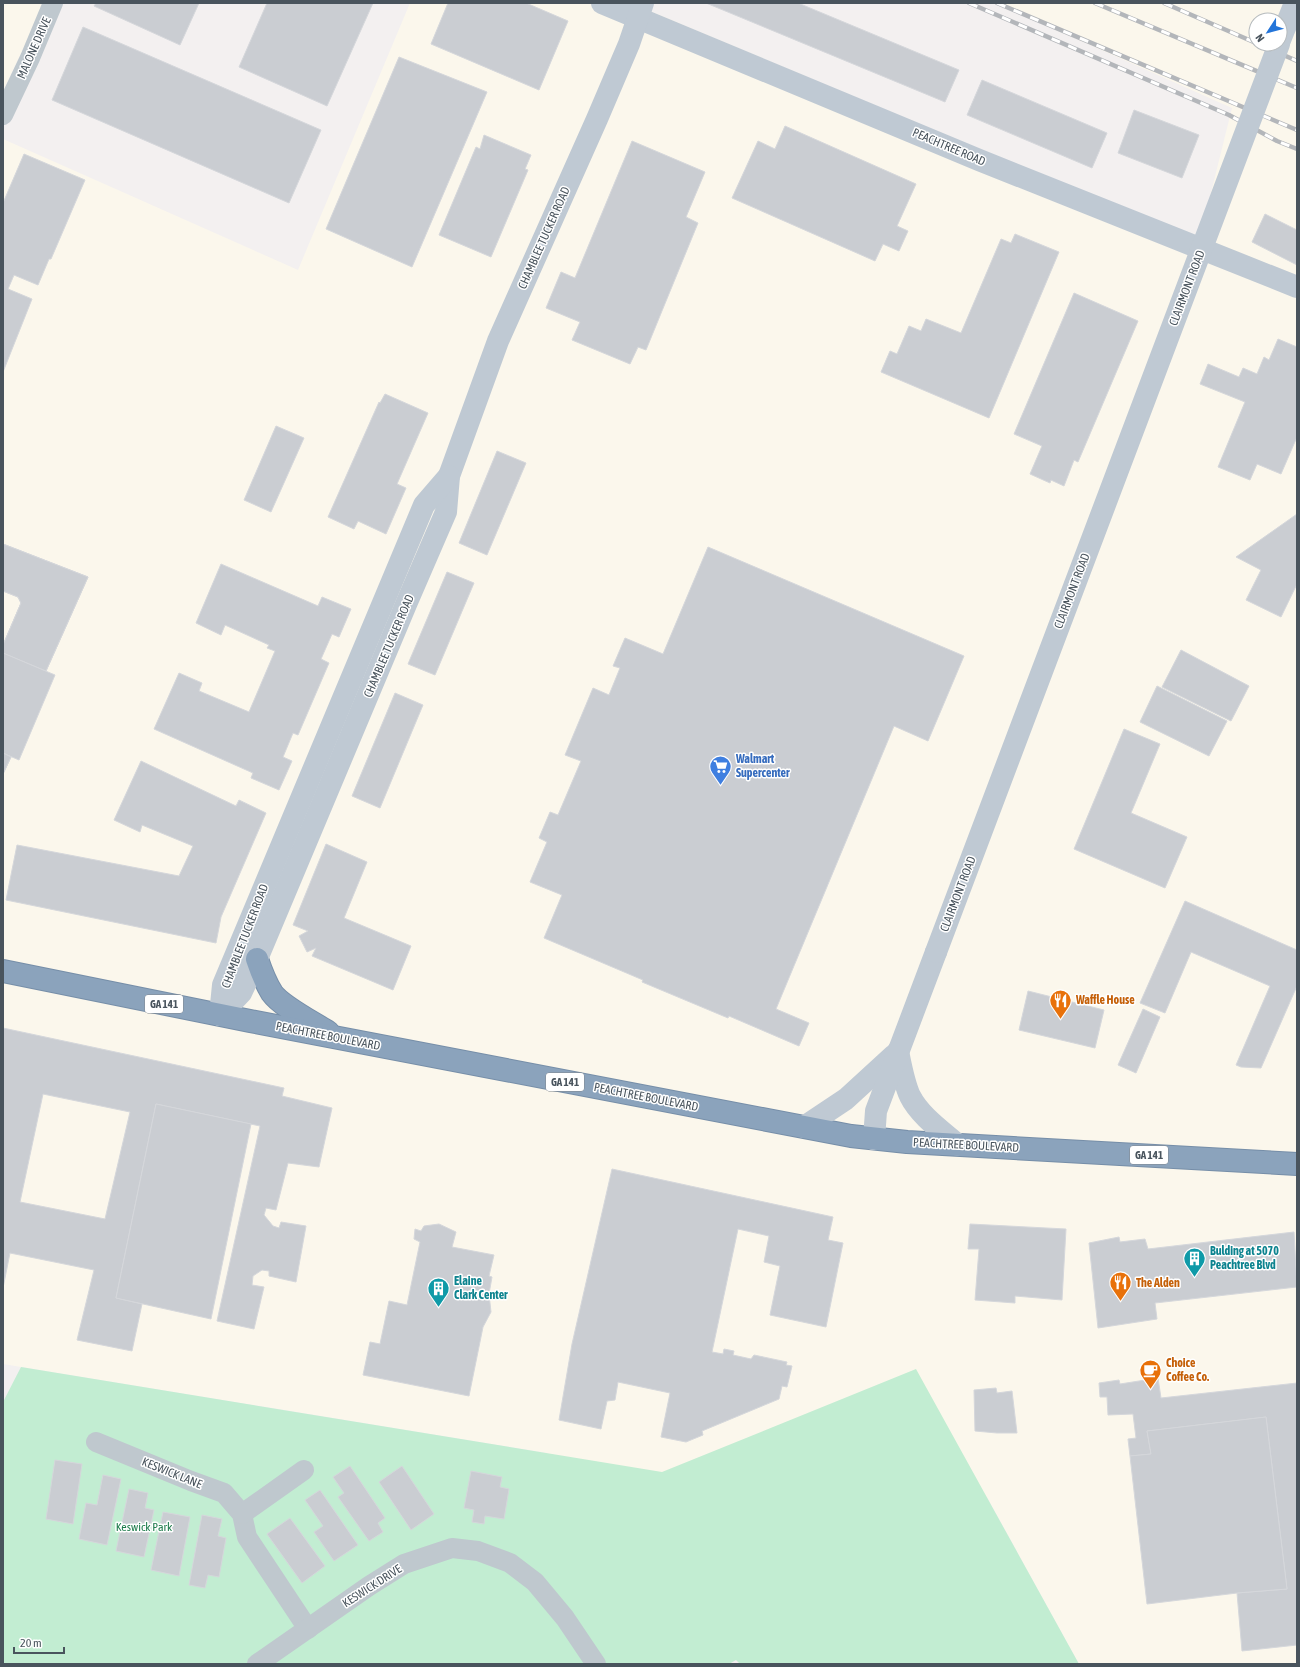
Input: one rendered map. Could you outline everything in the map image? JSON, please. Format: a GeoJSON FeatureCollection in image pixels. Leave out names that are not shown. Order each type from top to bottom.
{"type":"FeatureCollection","features":[{"type":"Feature","properties":{"kind":"highway"},"geometry":{"type":"LineString","coordinates":[[257,959],[262,974],[273,994],[286,1005],[338,1038]]}},
{"type":"Feature","properties":{"kind":"highway","name":"PEACHTREE BOULEVARD"},"geometry":{"type":"LineString","coordinates":[[3,971],[338,1038],[874,1139],[1297,1164]]}},
{"type":"Feature","properties":{"kind":"main road","name":"PEACHTREE ROAD"},"geometry":{"type":"LineString","coordinates":[[602,3],[641,11],[986,163],[1297,287]]}},
{"type":"Feature","properties":{"kind":"main road"},"geometry":{"type":"LineString","coordinates":[[1288,20],[1295,3]]}},
{"type":"Feature","properties":{"kind":"main road","name":"CHAMBLEE TUCKER ROAD"},"geometry":{"type":"LineString","coordinates":[[220,1015],[241,993],[257,959],[446,512],[449,476],[498,341],[597,119],[629,44],[641,11]]}},
{"type":"Feature","properties":{"kind":"main road","name":"CLAIRMONT ROAD"},"geometry":{"type":"LineString","coordinates":[[874,1139],[876,1111],[899,1048],[1276,52]]}},
{"type":"Feature","properties":{"kind":"main road","name":"CHAMBLEE TUCKER ROAD"},"geometry":{"type":"LineString","coordinates":[[220,1015],[223,985],[424,505],[449,476]]}},
{"type":"Feature","properties":{"kind":"main road"},"geometry":{"type":"LineString","coordinates":[[804,1127],[846,1099],[899,1048]]}},
{"type":"Feature","properties":{"kind":"main road"},"geometry":{"type":"LineString","coordinates":[[899,1048],[902,1070],[910,1097],[922,1113],[958,1145]]}},
{"type":"Feature","properties":{"kind":"street","name":"MALONE DRIVE"},"geometry":{"type":"LineString","coordinates":[[3,115],[30,58],[53,3]]}},
{"type":"Feature","properties":{"kind":"street","name":"KESWICK LANE"},"geometry":{"type":"LineString","coordinates":[[96,1442],[224,1494],[242,1514],[247,1537],[308,1630]]}},
{"type":"Feature","properties":{"kind":"street"},"geometry":{"type":"LineString","coordinates":[[242,1514],[304,1470]]}},
{"type":"Feature","properties":{"kind":"street","name":"KESWICK DRIVE"},"geometry":{"type":"LineString","coordinates":[[257,1664],[308,1630],[369,1586],[404,1564],[452,1548],[478,1551],[510,1563],[535,1582],[565,1618],[596,1664]]}},
{"type":"Feature","properties":{"kind":"shaded area"},"geometry":{"type":"Polygon","coordinates":[[[3,3],[45,3],[3,91],[3,3]]]}},
{"type":"Feature","properties":{"kind":"shaded area"},"geometry":{"type":"Polygon","coordinates":[[[410,3],[631,3],[1199,241],[1232,108],[996,3],[1297,3],[1297,1664],[1079,1664],[987,1497],[736,1494],[550,1460],[547,1453],[3,1364],[3,139],[298,270],[410,3]]]}},
{"type":"Feature","properties":{"kind":"green space","name":"Keswick Park"},"geometry":{"type":"Polygon","coordinates":[[[21,1367],[662,1472],[916,1369],[1079,1664],[740,1664],[736,1660],[729,1664],[3,1664],[3,1402],[21,1367]]]}},
{"type":"Feature","properties":{"kind":"building"},"geometry":{"type":"Polygon","coordinates":[[[96,3],[199,3],[180,45],[94,6],[96,3]]]}},
{"type":"Feature","properties":{"kind":"building"},"geometry":{"type":"Polygon","coordinates":[[[267,3],[373,3],[327,106],[239,67],[267,3]]]}},
{"type":"Feature","properties":{"kind":"building"},"geometry":{"type":"Polygon","coordinates":[[[448,3],[526,3],[568,21],[539,90],[431,44],[448,3]]]}},
{"type":"Feature","properties":{"kind":"building"},"geometry":{"type":"Polygon","coordinates":[[[706,3],[798,3],[959,70],[945,102],[706,3]]]}},
{"type":"Feature","properties":{"kind":"building"},"geometry":{"type":"Polygon","coordinates":[[[83,27],[321,130],[289,203],[52,100],[83,27]]]}},
{"type":"Feature","properties":{"kind":"building"},"geometry":{"type":"Polygon","coordinates":[[[399,57],[487,92],[412,267],[326,229],[399,57]]]}},
{"type":"Feature","properties":{"kind":"building"},"geometry":{"type":"Polygon","coordinates":[[[982,80],[1107,133],[1092,168],[967,115],[982,80]]]}},
{"type":"Feature","properties":{"kind":"building"},"geometry":{"type":"Polygon","coordinates":[[[1134,110],[1199,135],[1182,178],[1118,153],[1134,110]]]}},
{"type":"Feature","properties":{"kind":"building"},"geometry":{"type":"Polygon","coordinates":[[[785,126],[916,184],[897,226],[908,231],[899,251],[883,244],[875,261],[732,198],[758,141],[775,149],[785,126]]]}},
{"type":"Feature","properties":{"kind":"building"},"geometry":{"type":"Polygon","coordinates":[[[484,135],[531,155],[525,169],[528,170],[491,257],[439,235],[476,147],[480,149],[484,135]]]}},
{"type":"Feature","properties":{"kind":"building"},"geometry":{"type":"Polygon","coordinates":[[[632,141],[705,172],[686,217],[698,223],[646,350],[638,347],[630,364],[572,340],[580,322],[546,308],[561,272],[575,278],[632,141]]]}},
{"type":"Feature","properties":{"kind":"building"},"geometry":{"type":"Polygon","coordinates":[[[24,154],[85,180],[51,259],[49,259],[38,285],[14,275],[8,289],[32,299],[3,372],[3,203],[24,154]]]}},
{"type":"Feature","properties":{"kind":"building"},"geometry":{"type":"Polygon","coordinates":[[[1265,214],[1297,230],[1297,265],[1252,242],[1265,214]]]}},
{"type":"Feature","properties":{"kind":"building"},"geometry":{"type":"Polygon","coordinates":[[[1015,234],[1059,252],[989,418],[881,372],[890,351],[897,354],[909,326],[921,331],[926,319],[961,333],[1001,239],[1011,243],[1015,234]]]}},
{"type":"Feature","properties":{"kind":"building"},"geometry":{"type":"Polygon","coordinates":[[[1074,293],[1138,321],[1078,462],[1074,460],[1064,486],[1051,480],[1050,483],[1030,474],[1042,446],[1014,434],[1074,293]]]}},
{"type":"Feature","properties":{"kind":"building"},"geometry":{"type":"Polygon","coordinates":[[[1278,339],[1297,347],[1297,437],[1281,474],[1257,464],[1250,480],[1218,467],[1245,402],[1200,384],[1208,364],[1239,377],[1243,368],[1257,374],[1264,357],[1269,360],[1278,339]]]}},
{"type":"Feature","properties":{"kind":"building"},"geometry":{"type":"Polygon","coordinates":[[[385,394],[428,413],[397,484],[406,488],[386,534],[358,521],[354,529],[328,517],[379,402],[380,403],[385,394]]]}},
{"type":"Feature","properties":{"kind":"building"},"geometry":{"type":"Polygon","coordinates":[[[276,426],[304,438],[271,512],[244,500],[276,426]]]}},
{"type":"Feature","properties":{"kind":"building"},"geometry":{"type":"Polygon","coordinates":[[[497,451],[526,463],[487,555],[459,543],[497,451]]]}},
{"type":"Feature","properties":{"kind":"building"},"geometry":{"type":"Polygon","coordinates":[[[1297,514],[1297,584],[1281,617],[1246,600],[1261,570],[1236,557],[1297,514]]]}},
{"type":"Feature","properties":{"kind":"building"},"geometry":{"type":"Polygon","coordinates":[[[3,544],[88,577],[46,671],[3,653],[3,645],[21,603],[18,597],[3,591],[3,544]]]}},
{"type":"Feature","properties":{"kind":"building"},"geometry":{"type":"Polygon","coordinates":[[[3,544],[88,577],[46,671],[3,653],[3,645],[21,603],[18,597],[3,591],[3,544]]]}},
{"type":"Feature","properties":{"kind":"building","name":"Walmart Supercenter"},"geometry":{"type":"Polygon","coordinates":[[[708,547],[964,656],[928,741],[894,726],[776,1009],[809,1023],[799,1046],[729,1016],[728,1018],[642,982],[643,980],[544,938],[562,895],[530,882],[547,842],[539,838],[550,812],[558,815],[581,761],[565,755],[593,688],[609,695],[620,668],[613,666],[625,638],[663,654],[708,547]]]}},
{"type":"Feature","properties":{"kind":"building"},"geometry":{"type":"Polygon","coordinates":[[[221,564],[318,606],[322,597],[351,609],[339,637],[332,634],[321,659],[329,663],[298,735],[293,733],[283,757],[292,761],[279,790],[251,778],[253,773],[154,729],[179,673],[202,683],[199,691],[249,712],[275,651],[267,648],[269,645],[225,625],[221,635],[196,623],[221,564]]]}},
{"type":"Feature","properties":{"kind":"building"},"geometry":{"type":"Polygon","coordinates":[[[447,572],[474,583],[435,675],[408,664],[447,572]]]}},
{"type":"Feature","properties":{"kind":"building"},"geometry":{"type":"Polygon","coordinates":[[[1181,650],[1249,686],[1231,721],[1162,687],[1181,650]]]}},
{"type":"Feature","properties":{"kind":"building"},"geometry":{"type":"Polygon","coordinates":[[[3,653],[55,675],[19,760],[3,753],[3,653]]]}},
{"type":"Feature","properties":{"kind":"building"},"geometry":{"type":"Polygon","coordinates":[[[1157,686],[1227,721],[1209,756],[1140,722],[1157,686]]]}},
{"type":"Feature","properties":{"kind":"building"},"geometry":{"type":"Polygon","coordinates":[[[395,693],[423,705],[380,808],[352,796],[395,693]]]}},
{"type":"Feature","properties":{"kind":"building"},"geometry":{"type":"Polygon","coordinates":[[[1124,729],[1160,744],[1131,813],[1187,837],[1165,888],[1074,849],[1124,729]]]}},
{"type":"Feature","properties":{"kind":"building"},"geometry":{"type":"Polygon","coordinates":[[[3,753],[11,757],[3,774],[3,753]]]}},
{"type":"Feature","properties":{"kind":"building"},"geometry":{"type":"Polygon","coordinates":[[[3,753],[11,757],[3,774],[3,753]]]}},
{"type":"Feature","properties":{"kind":"building"},"geometry":{"type":"Polygon","coordinates":[[[141,761],[236,806],[239,800],[266,813],[221,917],[216,943],[6,900],[17,845],[179,876],[193,846],[142,825],[140,832],[114,820],[141,761]]]}},
{"type":"Feature","properties":{"kind":"building"},"geometry":{"type":"Polygon","coordinates":[[[326,844],[367,862],[344,918],[411,946],[393,990],[312,956],[316,948],[307,952],[299,936],[308,931],[293,925],[326,844]]]}},
{"type":"Feature","properties":{"kind":"building"},"geometry":{"type":"Polygon","coordinates":[[[1185,901],[1297,950],[1297,986],[1261,1068],[1241,1067],[1236,1065],[1270,986],[1191,952],[1165,1013],[1140,1003],[1185,901]]]}},
{"type":"Feature","properties":{"kind":"building","name":"Waffle House"},"geometry":{"type":"Polygon","coordinates":[[[1028,991],[1104,1010],[1095,1048],[1019,1030],[1028,991]]]}},
{"type":"Feature","properties":{"kind":"building"},"geometry":{"type":"Polygon","coordinates":[[[1143,1009],[1160,1017],[1136,1073],[1118,1065],[1143,1009]]]}},
{"type":"Feature","properties":{"kind":"building"},"geometry":{"type":"Polygon","coordinates":[[[3,1028],[284,1088],[282,1096],[332,1108],[319,1167],[288,1163],[276,1210],[266,1208],[264,1215],[273,1226],[279,1228],[281,1222],[306,1226],[296,1282],[269,1276],[269,1271],[262,1270],[253,1276],[252,1285],[264,1287],[254,1329],[217,1321],[260,1126],[156,1104],[116,1298],[142,1304],[132,1351],[77,1340],[94,1270],[10,1253],[3,1288],[3,1028]],[[43,1094],[20,1202],[105,1219],[130,1112],[43,1094]]]}},
{"type":"Feature","properties":{"kind":"building"},"geometry":{"type":"Polygon","coordinates":[[[156,1104],[251,1124],[211,1319],[116,1298],[156,1104]]]}},
{"type":"Feature","properties":{"kind":"building"},"geometry":{"type":"Polygon","coordinates":[[[612,1169],[833,1217],[828,1240],[843,1243],[826,1327],[770,1315],[780,1266],[764,1262],[769,1236],[738,1229],[712,1352],[723,1354],[724,1349],[734,1351],[733,1355],[751,1359],[754,1355],[787,1362],[786,1365],[792,1366],[787,1387],[782,1386],[779,1399],[702,1431],[703,1435],[686,1442],[661,1437],[670,1393],[618,1382],[615,1400],[607,1401],[601,1429],[559,1420],[572,1344],[612,1169]]]}},
{"type":"Feature","properties":{"kind":"building","name":"Elaine Clark Center"},"geometry":{"type":"Polygon","coordinates":[[[439,1224],[456,1232],[452,1247],[494,1255],[489,1276],[492,1277],[489,1294],[491,1312],[483,1327],[469,1396],[363,1375],[370,1342],[380,1344],[389,1301],[407,1305],[420,1242],[414,1239],[415,1229],[421,1231],[424,1226],[439,1224]]]}},
{"type":"Feature","properties":{"kind":"building"},"geometry":{"type":"Polygon","coordinates":[[[970,1224],[1066,1229],[1062,1300],[1015,1296],[1015,1303],[975,1300],[979,1249],[968,1249],[970,1224]]]}},
{"type":"Feature","properties":{"kind":"building","name":"Bulding at 5070 Peachtree Blvd"},"geometry":{"type":"Polygon","coordinates":[[[1294,1232],[1297,1287],[1155,1303],[1157,1319],[1098,1328],[1089,1243],[1119,1237],[1120,1242],[1145,1239],[1148,1249],[1294,1232]]]}},
{"type":"Feature","properties":{"kind":"building"},"geometry":{"type":"Polygon","coordinates":[[[1158,1378],[1161,1398],[1297,1383],[1297,1645],[1242,1651],[1237,1593],[1287,1589],[1266,1417],[1147,1431],[1151,1454],[1130,1456],[1128,1439],[1136,1438],[1133,1414],[1108,1415],[1107,1397],[1100,1397],[1099,1383],[1119,1380],[1120,1384],[1158,1378]]]}},
{"type":"Feature","properties":{"kind":"building"},"geometry":{"type":"Polygon","coordinates":[[[996,1388],[997,1393],[1012,1391],[1017,1433],[975,1431],[974,1390],[996,1388]]]}},
{"type":"Feature","properties":{"kind":"building"},"geometry":{"type":"Polygon","coordinates":[[[1266,1417],[1287,1589],[1237,1593],[1147,1604],[1130,1456],[1151,1454],[1147,1431],[1266,1417]]]}},
{"type":"Feature","properties":{"kind":"building"},"geometry":{"type":"Polygon","coordinates":[[[55,1460],[82,1464],[73,1524],[46,1519],[55,1460]]]}},
{"type":"Feature","properties":{"kind":"building"},"geometry":{"type":"Polygon","coordinates":[[[350,1466],[385,1518],[378,1523],[383,1532],[369,1541],[338,1497],[344,1493],[333,1477],[350,1466]]]}},
{"type":"Feature","properties":{"kind":"building"},"geometry":{"type":"Polygon","coordinates":[[[402,1466],[434,1514],[411,1530],[379,1482],[402,1466]]]}},
{"type":"Feature","properties":{"kind":"building"},"geometry":{"type":"Polygon","coordinates":[[[471,1471],[502,1477],[500,1487],[509,1489],[504,1519],[485,1516],[484,1524],[472,1522],[474,1510],[464,1508],[471,1471]]]}},
{"type":"Feature","properties":{"kind":"building"},"geometry":{"type":"Polygon","coordinates":[[[103,1475],[121,1479],[107,1545],[79,1539],[86,1503],[97,1505],[103,1475]]]}},
{"type":"Feature","properties":{"kind":"building"},"geometry":{"type":"Polygon","coordinates":[[[129,1489],[148,1493],[145,1508],[154,1510],[144,1557],[116,1551],[129,1489]]]}},
{"type":"Feature","properties":{"kind":"building"},"geometry":{"type":"Polygon","coordinates":[[[320,1490],[358,1545],[334,1561],[314,1532],[323,1526],[305,1500],[320,1490]]]}},
{"type":"Feature","properties":{"kind":"building"},"geometry":{"type":"Polygon","coordinates":[[[163,1512],[190,1517],[179,1576],[151,1570],[163,1512]]]}},
{"type":"Feature","properties":{"kind":"building"},"geometry":{"type":"Polygon","coordinates":[[[202,1515],[222,1519],[218,1536],[226,1538],[219,1577],[208,1575],[205,1588],[189,1585],[202,1515]]]}},
{"type":"Feature","properties":{"kind":"building"},"geometry":{"type":"Polygon","coordinates":[[[290,1518],[325,1566],[302,1583],[267,1534],[290,1518]]]}},
{"type":"Feature","properties":{"kind":"railway"},"geometry":{"type":"LineString","coordinates":[[969,3],[1229,115],[1277,141],[1297,149]]}},
{"type":"Feature","properties":{"kind":"railway"},"geometry":{"type":"LineString","coordinates":[[997,3],[1297,130]]}},
{"type":"Feature","properties":{"kind":"railway"},"geometry":{"type":"LineString","coordinates":[[1095,3],[1297,88]]}},
{"type":"Feature","properties":{"kind":"railway"},"geometry":{"type":"LineString","coordinates":[[1164,3],[1248,40]]}},
{"type":"Feature","properties":{"kind":"railway"},"geometry":{"type":"LineString","coordinates":[[1277,52],[1297,61]]}},
{"type":"Feature","properties":{"kind":"place","name":"Walmart Supercenter"},"geometry":{"type":"Point","coordinates":[720,786]}},
{"type":"Feature","properties":{"kind":"place","name":"Waffle House"},"geometry":{"type":"Point","coordinates":[1061,1020]}},
{"type":"Feature","properties":{"kind":"place","name":"Bulding at 5070 Peachtree Blvd"},"geometry":{"type":"Point","coordinates":[1195,1278]}},
{"type":"Feature","properties":{"kind":"place","name":"The Alden"},"geometry":{"type":"Point","coordinates":[1121,1302]}},
{"type":"Feature","properties":{"kind":"place","name":"Elaine Clark Center"},"geometry":{"type":"Point","coordinates":[439,1308]}},
{"type":"Feature","properties":{"kind":"place","name":"Choice Coffee Co."},"geometry":{"type":"Point","coordinates":[1151,1390]}}]}
